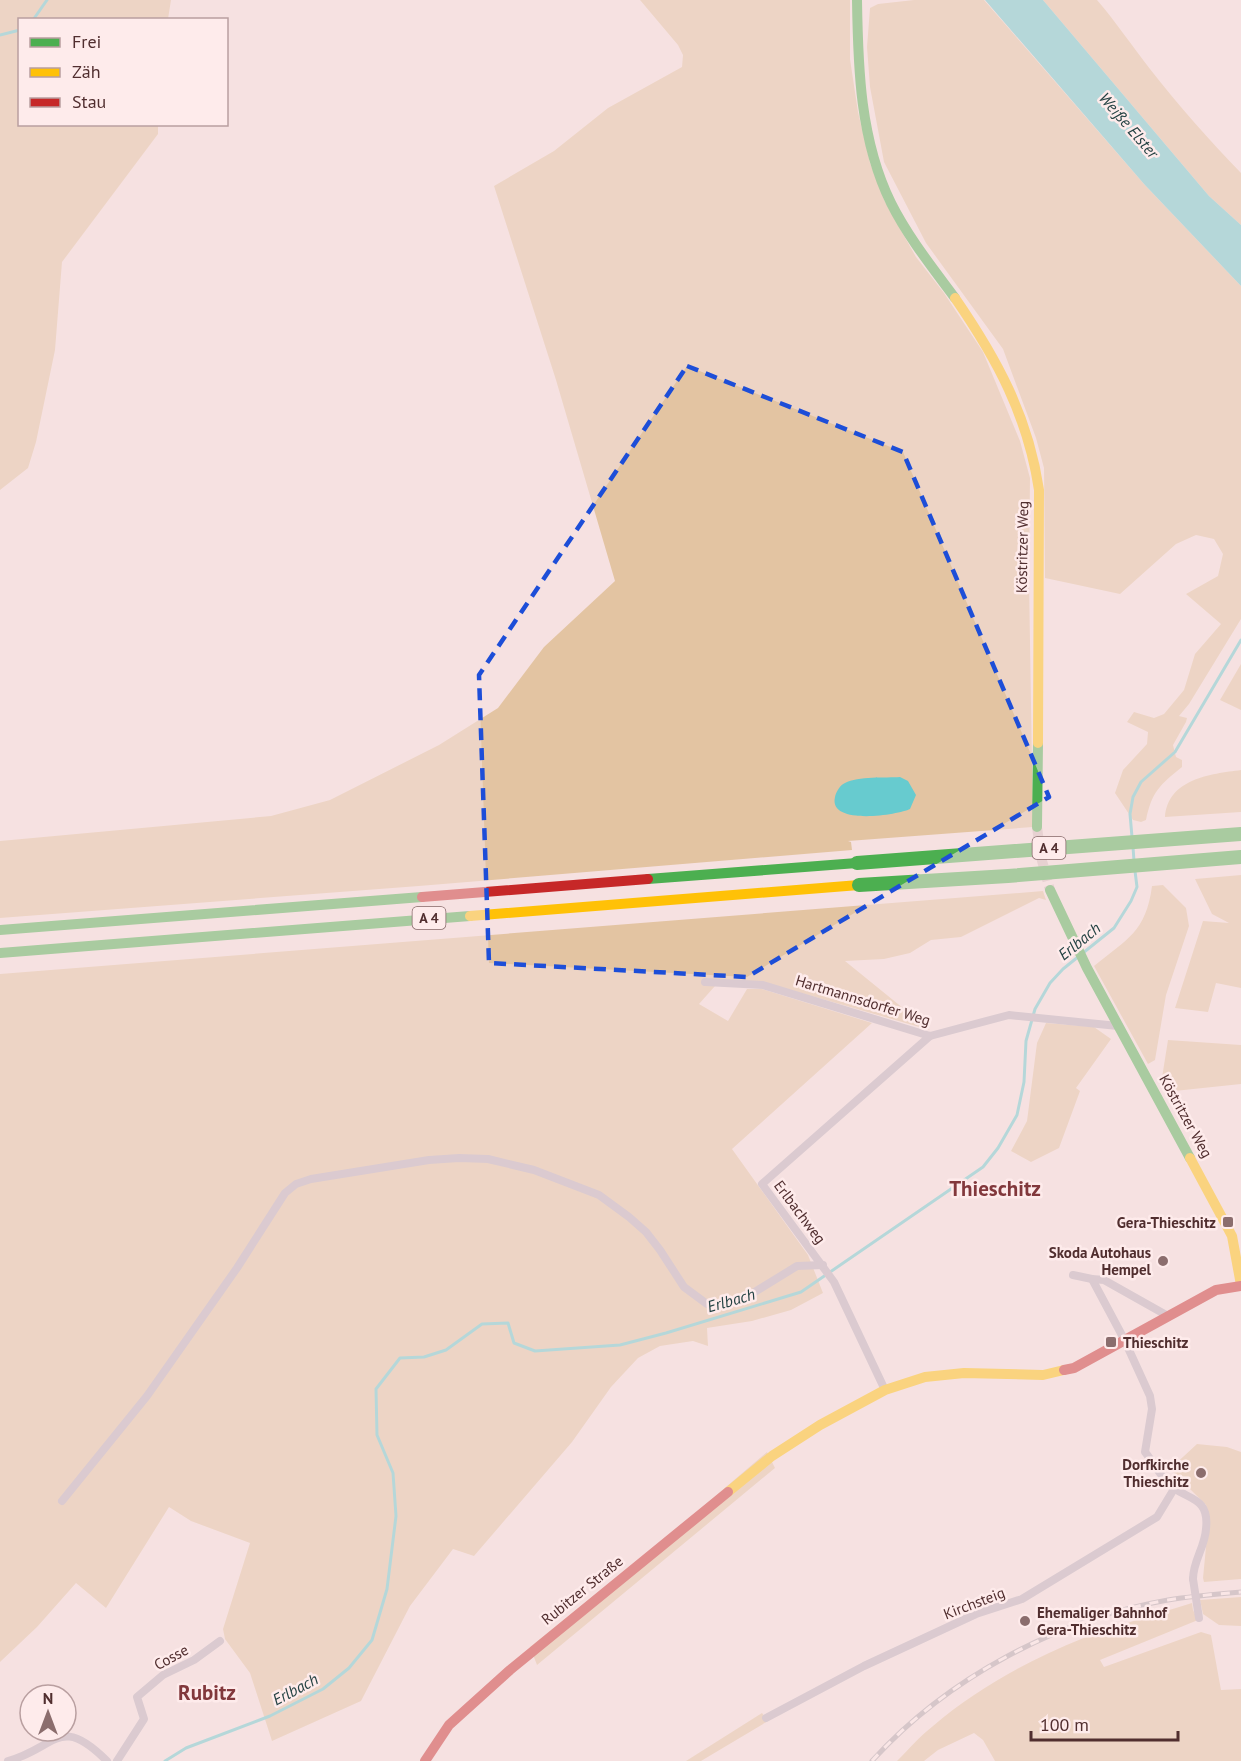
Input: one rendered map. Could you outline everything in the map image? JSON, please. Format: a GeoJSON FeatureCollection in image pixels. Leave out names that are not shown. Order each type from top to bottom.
{"type":"FeatureCollection","features":[{"type":"Feature","properties":{"kind":"main road","name":"Köstritzer Weg"},"geometry":{"type":"LineString","coordinates":[[857,0],[859,84],[862,103],[877,168],[889,200],[921,254],[949,290],[1010,387],[1029,436],[1036,462],[1039,490],[1037,827]]}},
{"type":"Feature","properties":{"kind":"main road","name":"A 4"},"geometry":{"type":"LineString","coordinates":[[0,930],[1241,834]]}},
{"type":"Feature","properties":{"kind":"main road","name":"A 4"},"geometry":{"type":"LineString","coordinates":[[0,953],[1241,857]]}},
{"type":"Feature","properties":{"kind":"main road","name":"Köstritzer Weg"},"geometry":{"type":"LineString","coordinates":[[1050,890],[1073,942],[1232,1236],[1241,1285]]}},
{"type":"Feature","properties":{"kind":"main road","name":"Rubitzer Straße"},"geometry":{"type":"LineString","coordinates":[[425,1761],[449,1725],[510,1670],[772,1456],[820,1425],[885,1390],[925,1377],[964,1373],[1043,1375],[1074,1368],[1216,1290],[1241,1285]]}},
{"type":"Feature","properties":{"kind":"street","name":"Hartmannsdorfer Weg"},"geometry":{"type":"LineString","coordinates":[[705,982],[763,985],[930,1036],[1009,1016],[1118,1026]]}},
{"type":"Feature","properties":{"kind":"street","name":"Erlbachweg"},"geometry":{"type":"LineString","coordinates":[[885,1390],[834,1282],[762,1184],[930,1036]]}},
{"type":"Feature","properties":{"kind":"street"},"geometry":{"type":"LineString","coordinates":[[62,1501],[147,1396],[237,1268],[285,1193],[296,1184],[311,1179],[429,1160],[469,1158],[507,1162],[599,1195],[646,1232],[684,1287],[707,1304],[718,1305],[740,1301],[797,1266],[825,1268]]}},
{"type":"Feature","properties":{"kind":"street"},"geometry":{"type":"LineString","coordinates":[[1073,1275],[1104,1280],[1168,1316]]}},
{"type":"Feature","properties":{"kind":"street"},"geometry":{"type":"LineString","coordinates":[[1092,1279],[1124,1339],[1150,1396],[1152,1409],[1145,1452],[1166,1481],[1174,1489],[1196,1500],[1205,1513],[1206,1528],[1193,1568],[1192,1579],[1199,1618]]}},
{"type":"Feature","properties":{"kind":"street","name":"Kirchsteig"},"geometry":{"type":"LineString","coordinates":[[766,1718],[864,1666],[976,1614],[1022,1599],[1157,1517],[1174,1489]]}},
{"type":"Feature","properties":{"kind":"street","name":"Cosse"},"geometry":{"type":"LineString","coordinates":[[117,1761],[144,1719],[137,1697],[162,1675],[194,1660],[220,1641]]}},
{"type":"Feature","properties":{"kind":"street"},"geometry":{"type":"LineString","coordinates":[[8,1761],[20,1758],[50,1740],[63,1737],[78,1738],[91,1746],[107,1761]]}},
{"type":"Feature","properties":{"kind":"highlighted area"},"geometry":{"type":"Polygon","coordinates":[[[687,366],[903,452],[1049,797],[747,977],[489,963],[479,675],[687,366]]]}},
{"type":"Feature","properties":{"kind":"shaded area"},"geometry":{"type":"Polygon","coordinates":[[[0,0],[171,0],[168,18],[18,18],[18,126],[158,126],[158,134],[62,262],[55,350],[36,442],[28,468],[0,490],[0,0]]]}},
{"type":"Feature","properties":{"kind":"shaded area"},"geometry":{"type":"Polygon","coordinates":[[[640,0],[850,0],[850,59],[858,112],[870,163],[885,202],[916,257],[944,293],[983,352],[1020,441],[1030,478],[1029,579],[1033,827],[848,841],[851,842],[852,850],[0,918],[0,841],[271,816],[330,800],[439,745],[498,708],[544,647],[615,581],[556,380],[494,186],[554,151],[608,108],[682,67],[683,55],[678,45],[640,0]]]}},
{"type":"Feature","properties":{"kind":"shaded area"},"geometry":{"type":"Polygon","coordinates":[[[914,0],[984,0],[1144,184],[1241,286],[1241,619],[1189,704],[1179,716],[1187,718],[1173,745],[1176,757],[1182,760],[1182,767],[1158,789],[1151,802],[1146,820],[1141,822],[1133,820],[1115,793],[1123,770],[1147,744],[1148,732],[1127,722],[1134,712],[1154,718],[1164,714],[1184,690],[1195,654],[1221,624],[1186,594],[1218,576],[1223,554],[1214,539],[1196,535],[1176,544],[1120,594],[1045,578],[1044,468],[1036,438],[1003,349],[926,243],[884,162],[870,87],[867,47],[870,8],[878,4],[914,0]]]}},
{"type":"Feature","properties":{"kind":"shaded area"},"geometry":{"type":"Polygon","coordinates":[[[1043,0],[1097,0],[1172,96],[1241,173],[1241,225],[1209,196],[1043,0]]]}},
{"type":"Feature","properties":{"kind":"shaded area"},"geometry":{"type":"Polygon","coordinates":[[[1241,664],[1241,710],[1220,700],[1241,664]]]}},
{"type":"Feature","properties":{"kind":"shaded area"},"geometry":{"type":"Polygon","coordinates":[[[1241,770],[1241,812],[1165,817],[1168,804],[1182,786],[1204,777],[1241,770]]]}},
{"type":"Feature","properties":{"kind":"shaded area"},"geometry":{"type":"Polygon","coordinates":[[[1241,875],[1241,988],[1216,983],[1208,1012],[1175,1008],[1203,921],[1229,923],[1212,914],[1195,879],[1241,875]]]}},
{"type":"Feature","properties":{"kind":"shaded area"},"geometry":{"type":"Polygon","coordinates":[[[1163,885],[1186,908],[1189,926],[1166,995],[1155,1060],[1148,1064],[1094,966],[1133,933],[1145,914],[1152,886],[1163,885]]]}},
{"type":"Feature","properties":{"kind":"shaded area"},"geometry":{"type":"Polygon","coordinates":[[[1043,891],[1046,900],[1039,898],[961,937],[931,940],[910,953],[884,959],[845,961],[930,1030],[763,982],[715,981],[715,986],[699,1004],[728,1021],[747,989],[762,989],[872,1023],[732,1149],[808,1255],[823,1293],[791,1310],[752,1321],[707,1328],[708,1346],[693,1341],[660,1346],[638,1358],[611,1387],[572,1442],[474,1556],[453,1549],[410,1606],[361,1701],[272,1741],[250,1673],[225,1639],[223,1629],[250,1543],[191,1521],[169,1507],[106,1608],[76,1583],[37,1627],[0,1662],[0,974],[1043,891]]]}},
{"type":"Feature","properties":{"kind":"shaded area"},"geometry":{"type":"Polygon","coordinates":[[[1046,1023],[1094,1027],[1111,1039],[1076,1088],[1080,1091],[1059,1148],[1031,1162],[1011,1151],[1027,1121],[1037,1043],[1046,1023]]]}},
{"type":"Feature","properties":{"kind":"shaded area"},"geometry":{"type":"Polygon","coordinates":[[[1168,1040],[1241,1045],[1241,1084],[1165,1092],[1161,1084],[1168,1040]]]}},
{"type":"Feature","properties":{"kind":"shaded area"},"geometry":{"type":"Polygon","coordinates":[[[1197,1444],[1227,1447],[1241,1452],[1241,1579],[1204,1582],[1208,1526],[1206,1505],[1170,1469],[1197,1444]]]}},
{"type":"Feature","properties":{"kind":"shaded area"},"geometry":{"type":"Polygon","coordinates":[[[767,1452],[775,1468],[537,1665],[530,1647],[679,1527],[767,1452]]]}},
{"type":"Feature","properties":{"kind":"shaded area"},"geometry":{"type":"Polygon","coordinates":[[[1241,1597],[1241,1626],[1219,1625],[1203,1614],[1200,1600],[1241,1597]]]}},
{"type":"Feature","properties":{"kind":"shaded area"},"geometry":{"type":"Polygon","coordinates":[[[1192,1603],[1198,1620],[1100,1660],[1104,1667],[1201,1632],[1211,1635],[1221,1690],[1241,1689],[1241,1761],[995,1761],[983,1740],[974,1733],[938,1750],[924,1761],[897,1761],[946,1715],[1018,1668],[1084,1638],[1192,1603]]]}},
{"type":"Feature","properties":{"kind":"shaded area"},"geometry":{"type":"Polygon","coordinates":[[[762,1713],[768,1721],[701,1761],[686,1761],[762,1713]]]}},
{"type":"Feature","properties":{"kind":"water","name":"Weiße Elster"},"geometry":{"type":"Polygon","coordinates":[[[985,0],[1043,0],[1209,196],[1241,225],[1241,286],[1144,184],[985,0]]]}},
{"type":"Feature","properties":{"kind":"water"},"geometry":{"type":"Polygon","coordinates":[[[900,777],[908,781],[916,795],[910,809],[892,814],[865,816],[842,812],[836,806],[836,793],[845,783],[864,778],[900,777]]]}},
{"type":"Feature","properties":{"kind":"waterway"},"geometry":{"type":"LineString","coordinates":[[34,18],[47,0]]}},
{"type":"Feature","properties":{"kind":"waterway"},"geometry":{"type":"LineString","coordinates":[[0,35],[18,30]]}},
{"type":"Feature","properties":{"kind":"waterway","name":"Erlbach"},"geometry":{"type":"LineString","coordinates":[[1132,837],[1130,814],[1133,797],[1141,782],[1175,752],[1241,640]]}},
{"type":"Feature","properties":{"kind":"waterway","name":"Erlbach"},"geometry":{"type":"LineString","coordinates":[[1133,847],[1134,861]]}},
{"type":"Feature","properties":{"kind":"waterway","name":"Erlbach"},"geometry":{"type":"LineString","coordinates":[[165,1761],[186,1748],[270,1716],[323,1689],[349,1668],[372,1640],[387,1589],[396,1516],[393,1473],[377,1435],[376,1389],[400,1358],[424,1357],[446,1350],[482,1324],[508,1323],[514,1343],[535,1351],[620,1345],[801,1292],[983,1167],[998,1148],[1017,1115],[1024,1082],[1026,1041],[1035,1009],[1050,983],[1063,969],[1114,928],[1137,887],[1135,871]]}},
{"type":"Feature","properties":{"kind":"tunnel"},"geometry":{"type":"LineString","coordinates":[[1037,827],[1041,857],[1050,890]]}},
{"type":"Feature","properties":{"kind":"railway"},"geometry":{"type":"LineString","coordinates":[[872,1761],[934,1704],[1007,1656],[1046,1637],[1127,1609],[1177,1599],[1241,1592]]}},
{"type":"Feature","properties":{"kind":"traffic: fast"},"geometry":{"type":"LineString","coordinates":[[857,0],[858,52],[863,103],[867,129],[881,179],[905,228],[955,298]]}},
{"type":"Feature","properties":{"kind":"traffic: fast"},"geometry":{"type":"LineString","coordinates":[[1037,827],[1038,743]]}},
{"type":"Feature","properties":{"kind":"traffic: fast"},"geometry":{"type":"LineString","coordinates":[[857,863],[1241,834]]}},
{"type":"Feature","properties":{"kind":"traffic: fast"},"geometry":{"type":"LineString","coordinates":[[859,885],[1008,876],[1241,857]]}},
{"type":"Feature","properties":{"kind":"traffic: fast"},"geometry":{"type":"LineString","coordinates":[[648,879],[857,863]]}},
{"type":"Feature","properties":{"kind":"traffic: fast"},"geometry":{"type":"LineString","coordinates":[[1050,890],[1087,968],[1190,1158]]}},
{"type":"Feature","properties":{"kind":"traffic: fast"},"geometry":{"type":"LineString","coordinates":[[0,930],[422,897]]}},
{"type":"Feature","properties":{"kind":"traffic: fast"},"geometry":{"type":"LineString","coordinates":[[0,953],[470,916]]}},
{"type":"Feature","properties":{"kind":"traffic: slow"},"geometry":{"type":"LineString","coordinates":[[955,298],[984,343],[1009,389],[1034,463],[1039,490],[1038,743]]}},
{"type":"Feature","properties":{"kind":"traffic: slow"},"geometry":{"type":"LineString","coordinates":[[470,916],[859,885]]}},
{"type":"Feature","properties":{"kind":"traffic: slow"},"geometry":{"type":"LineString","coordinates":[[1190,1158],[1232,1236],[1241,1285]]}},
{"type":"Feature","properties":{"kind":"traffic: slow"},"geometry":{"type":"LineString","coordinates":[[728,1492],[772,1456],[820,1425],[885,1390],[925,1377],[964,1373],[1043,1375],[1064,1370]]}},
{"type":"Feature","properties":{"kind":"traffic: jam"},"geometry":{"type":"LineString","coordinates":[[422,897],[648,879]]}},
{"type":"Feature","properties":{"kind":"traffic: jam"},"geometry":{"type":"LineString","coordinates":[[1064,1370],[1074,1368],[1216,1290],[1241,1286]]}},
{"type":"Feature","properties":{"kind":"traffic: jam"},"geometry":{"type":"LineString","coordinates":[[425,1761],[449,1725],[510,1670],[728,1492]]}},
{"type":"Feature","properties":{"kind":"place","name":"Gera-Thieschitz"},"geometry":{"type":"Point","coordinates":[1228,1222]}},
{"type":"Feature","properties":{"kind":"place","name":"Skoda Autohaus Hempel"},"geometry":{"type":"Point","coordinates":[1163,1261]}},
{"type":"Feature","properties":{"kind":"place","name":"Thieschitz"},"geometry":{"type":"Point","coordinates":[1111,1342]}},
{"type":"Feature","properties":{"kind":"place","name":"Dorfkirche Thieschitz"},"geometry":{"type":"Point","coordinates":[1201,1473]}},
{"type":"Feature","properties":{"kind":"place","name":"Ehemaliger Bahnhof Gera-Thieschitz"},"geometry":{"type":"Point","coordinates":[1025,1621]}},
{"type":"Feature","properties":{"kind":"district","name":"Thieschitz"},"geometry":{"type":"Point","coordinates":[995,1188]}},
{"type":"Feature","properties":{"kind":"district","name":"Rubitz"},"geometry":{"type":"Point","coordinates":[207,1692]}}]}
